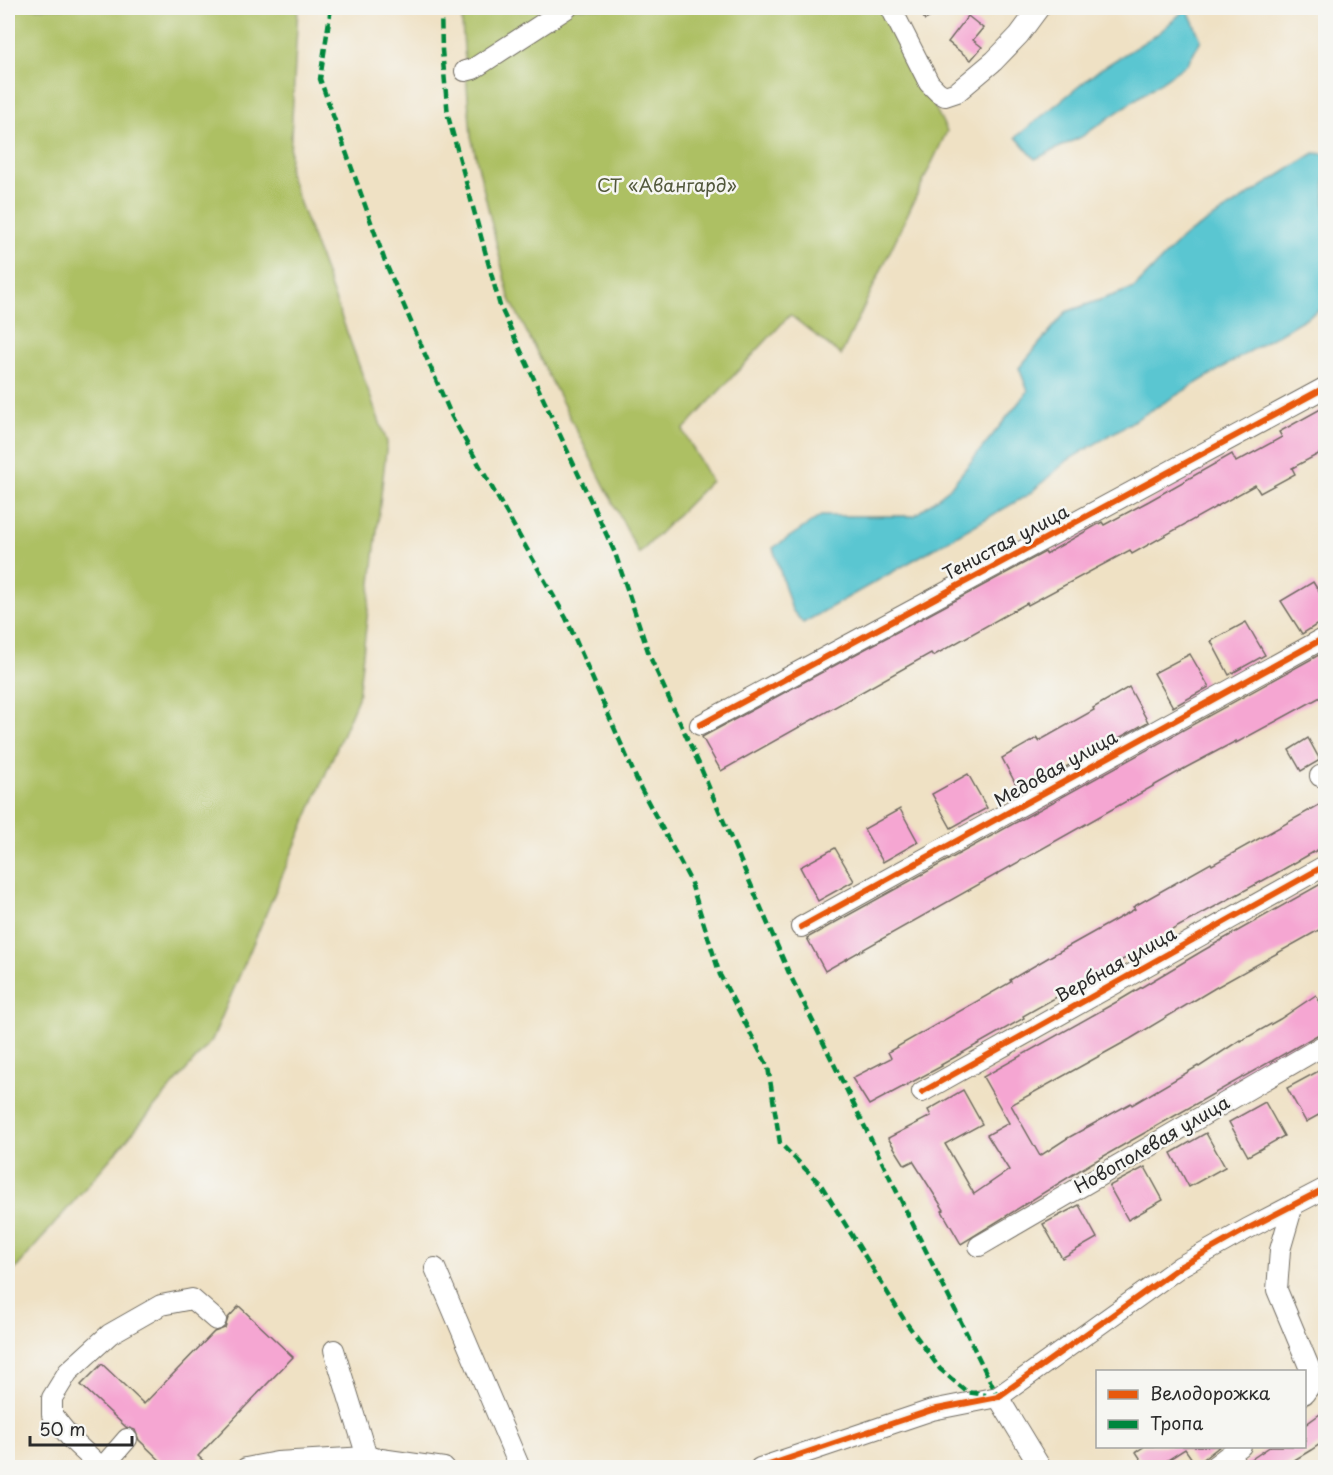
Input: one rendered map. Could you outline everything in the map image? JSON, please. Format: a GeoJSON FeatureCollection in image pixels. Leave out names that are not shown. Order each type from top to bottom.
{"type":"FeatureCollection","features":[{"type":"Feature","properties":{"kind":"street"},"geometry":{"type":"LineString","coordinates":[[465,71],[472,69],[567,8]]}},
{"type":"Feature","properties":{"kind":"street"},"geometry":{"type":"LineString","coordinates":[[891,8],[928,83],[945,96],[963,88],[994,61],[1019,35],[1038,8]]}},
{"type":"Feature","properties":{"kind":"street","name":"Тенистая улица"},"geometry":{"type":"LineString","coordinates":[[700,725],[1326,387]]}},
{"type":"Feature","properties":{"kind":"street","name":"Медовая улица"},"geometry":{"type":"LineString","coordinates":[[801,927],[1326,637]]}},
{"type":"Feature","properties":{"kind":"street","name":"Вербная улица"},"geometry":{"type":"LineString","coordinates":[[922,1092],[1326,865]]}},
{"type":"Feature","properties":{"kind":"street","name":"Новополевая улица"},"geometry":{"type":"LineString","coordinates":[[979,1246],[1326,1044]]}},
{"type":"Feature","properties":{"kind":"street"},"geometry":{"type":"LineString","coordinates":[[760,1467],[932,1410],[998,1396],[1181,1266],[1326,1188]]}},
{"type":"Feature","properties":{"kind":"street"},"geometry":{"type":"LineString","coordinates":[[1293,1205],[1280,1250],[1277,1290],[1310,1369],[1309,1387],[1306,1392]]}},
{"type":"Feature","properties":{"kind":"street"},"geometry":{"type":"LineString","coordinates":[[435,1268],[520,1467]]}},
{"type":"Feature","properties":{"kind":"street"},"geometry":{"type":"LineString","coordinates":[[128,1439],[102,1467],[73,1440],[52,1415],[52,1398],[68,1372],[110,1334],[161,1305],[192,1299],[216,1320]]}},
{"type":"Feature","properties":{"kind":"street"},"geometry":{"type":"LineString","coordinates":[[334,1350],[367,1457]]}},
{"type":"Feature","properties":{"kind":"street"},"geometry":{"type":"LineString","coordinates":[[998,1396],[1041,1467]]}},
{"type":"Feature","properties":{"kind":"street"},"geometry":{"type":"LineString","coordinates":[[1212,1467],[1238,1448]]}},
{"type":"Feature","properties":{"kind":"street"},"geometry":{"type":"LineString","coordinates":[[246,1467],[277,1462],[367,1457],[444,1467]]}},
{"type":"Feature","properties":{"kind":"green space"},"geometry":{"type":"Polygon","coordinates":[[[8,8],[298,8],[289,173],[387,442],[358,698],[212,1040],[8,1278],[8,8]]]}},
{"type":"Feature","properties":{"kind":"green space","name":"СТ «Авангард»"},"geometry":{"type":"Polygon","coordinates":[[[463,8],[884,8],[947,131],[841,355],[790,315],[683,430],[711,481],[639,554],[509,297],[471,136],[462,23],[463,8]]]}},
{"type":"Feature","properties":{"kind":"water"},"geometry":{"type":"Polygon","coordinates":[[[1187,8],[1201,40],[1187,64],[1081,137],[1035,159],[1016,137],[1099,70],[1159,33],[1187,8]]]}},
{"type":"Feature","properties":{"kind":"water"},"geometry":{"type":"Polygon","coordinates":[[[1314,153],[1325,154],[1325,308],[1068,460],[1028,495],[803,623],[792,610],[773,548],[821,516],[914,516],[949,489],[1028,391],[1019,368],[1066,312],[1134,288],[1183,237],[1314,153]]]}},
{"type":"Feature","properties":{"kind":"building"},"geometry":{"type":"Polygon","coordinates":[[[918,8],[947,8],[925,20],[918,8]]]}},
{"type":"Feature","properties":{"kind":"building"},"geometry":{"type":"Polygon","coordinates":[[[968,16],[983,28],[973,40],[982,47],[971,60],[948,42],[968,16]]]}},
{"type":"Feature","properties":{"kind":"building"},"geometry":{"type":"Polygon","coordinates":[[[1326,406],[1326,450],[1292,468],[1295,474],[1260,493],[1255,485],[1132,554],[1130,550],[1028,605],[1027,603],[933,656],[931,653],[721,771],[702,737],[1045,552],[1046,554],[1102,522],[1104,525],[1149,501],[1232,454],[1236,462],[1282,437],[1279,432],[1326,406]]]}},
{"type":"Feature","properties":{"kind":"building"},"geometry":{"type":"Polygon","coordinates":[[[1313,582],[1326,603],[1326,619],[1302,634],[1281,601],[1313,582]]]}},
{"type":"Feature","properties":{"kind":"building"},"geometry":{"type":"Polygon","coordinates":[[[1246,622],[1265,655],[1229,675],[1211,641],[1246,622]]]}},
{"type":"Feature","properties":{"kind":"building"},"geometry":{"type":"Polygon","coordinates":[[[1326,651],[1326,694],[1187,767],[825,971],[807,938],[1326,651]]]}},
{"type":"Feature","properties":{"kind":"building"},"geometry":{"type":"Polygon","coordinates":[[[1190,654],[1209,687],[1173,707],[1154,673],[1190,654]]]}},
{"type":"Feature","properties":{"kind":"building"},"geometry":{"type":"Polygon","coordinates":[[[1129,687],[1148,722],[1020,792],[1002,758],[1037,738],[1039,741],[1129,687]]]}},
{"type":"Feature","properties":{"kind":"building"},"geometry":{"type":"Polygon","coordinates":[[[1308,738],[1320,760],[1301,771],[1289,750],[1308,738]]]}},
{"type":"Feature","properties":{"kind":"building"},"geometry":{"type":"Polygon","coordinates":[[[968,774],[987,808],[951,828],[932,794],[968,774]]]}},
{"type":"Feature","properties":{"kind":"building"},"geometry":{"type":"Polygon","coordinates":[[[1326,801],[1326,845],[1146,944],[1147,946],[1023,1016],[1024,1018],[942,1066],[869,1105],[852,1078],[891,1058],[888,1052],[1135,909],[1133,907],[1326,801]]]}},
{"type":"Feature","properties":{"kind":"building"},"geometry":{"type":"Polygon","coordinates":[[[900,809],[918,842],[883,862],[864,829],[900,809]]]}},
{"type":"Feature","properties":{"kind":"building"},"geometry":{"type":"Polygon","coordinates":[[[835,848],[854,881],[818,901],[800,867],[835,848]]]}},
{"type":"Feature","properties":{"kind":"building"},"geometry":{"type":"Polygon","coordinates":[[[1326,881],[1326,926],[1011,1105],[1040,1156],[1066,1139],[1199,1067],[1316,995],[1326,1014],[1326,1030],[1090,1164],[961,1244],[942,1211],[944,1210],[913,1161],[905,1165],[888,1138],[931,1116],[928,1110],[963,1090],[982,1124],[945,1144],[974,1194],[1009,1170],[987,1135],[1009,1123],[983,1077],[1326,881]]]}},
{"type":"Feature","properties":{"kind":"building"},"geometry":{"type":"Polygon","coordinates":[[[1326,1067],[1326,1111],[1306,1122],[1287,1088],[1326,1067]]]}},
{"type":"Feature","properties":{"kind":"building"},"geometry":{"type":"Polygon","coordinates":[[[1265,1102],[1284,1136],[1248,1156],[1229,1122],[1265,1102]]]}},
{"type":"Feature","properties":{"kind":"building"},"geometry":{"type":"Polygon","coordinates":[[[1206,1133],[1225,1167],[1189,1187],[1171,1153],[1206,1133]]]}},
{"type":"Feature","properties":{"kind":"building"},"geometry":{"type":"Polygon","coordinates":[[[1145,1167],[1163,1200],[1128,1220],[1109,1186],[1145,1167]]]}},
{"type":"Feature","properties":{"kind":"building"},"geometry":{"type":"Polygon","coordinates":[[[1079,1205],[1097,1238],[1062,1258],[1043,1224],[1079,1205]]]}},
{"type":"Feature","properties":{"kind":"building"},"geometry":{"type":"Polygon","coordinates":[[[239,1306],[293,1357],[198,1456],[210,1467],[167,1467],[139,1440],[135,1430],[126,1427],[81,1385],[102,1364],[144,1404],[214,1332],[225,1328],[228,1318],[239,1306]]]}},
{"type":"Feature","properties":{"kind":"building"},"geometry":{"type":"Polygon","coordinates":[[[1320,1414],[1326,1423],[1326,1440],[1283,1467],[1240,1467],[1268,1448],[1306,1448],[1306,1424],[1320,1414]]]}},
{"type":"Feature","properties":{"kind":"building"},"geometry":{"type":"Polygon","coordinates":[[[1142,1448],[1217,1448],[1196,1465],[1185,1449],[1157,1467],[1146,1467],[1136,1452],[1142,1448]]]}},
{"type":"Feature","properties":{"kind":"marked path"},"geometry":{"type":"LineString","coordinates":[[331,8],[320,79],[386,264],[452,417],[566,618],[640,787],[690,880],[720,975],[768,1067],[780,1143],[821,1185],[905,1321],[940,1369],[967,1392],[986,1395]]}},
{"type":"Feature","properties":{"kind":"marked path"},"geometry":{"type":"LineString","coordinates":[[441,8],[448,116],[500,306],[615,553],[650,657],[789,973],[998,1397]]}},
{"type":"Feature","properties":{"kind":"cycle path"},"geometry":{"type":"LineString","coordinates":[[700,725],[1326,387]]}},
{"type":"Feature","properties":{"kind":"cycle path"},"geometry":{"type":"LineString","coordinates":[[801,927],[1326,637]]}},
{"type":"Feature","properties":{"kind":"cycle path"},"geometry":{"type":"LineString","coordinates":[[922,1092],[1326,865]]}},
{"type":"Feature","properties":{"kind":"cycle path"},"geometry":{"type":"LineString","coordinates":[[760,1468],[932,1410],[998,1397],[1181,1266],[1326,1188]]}}]}
